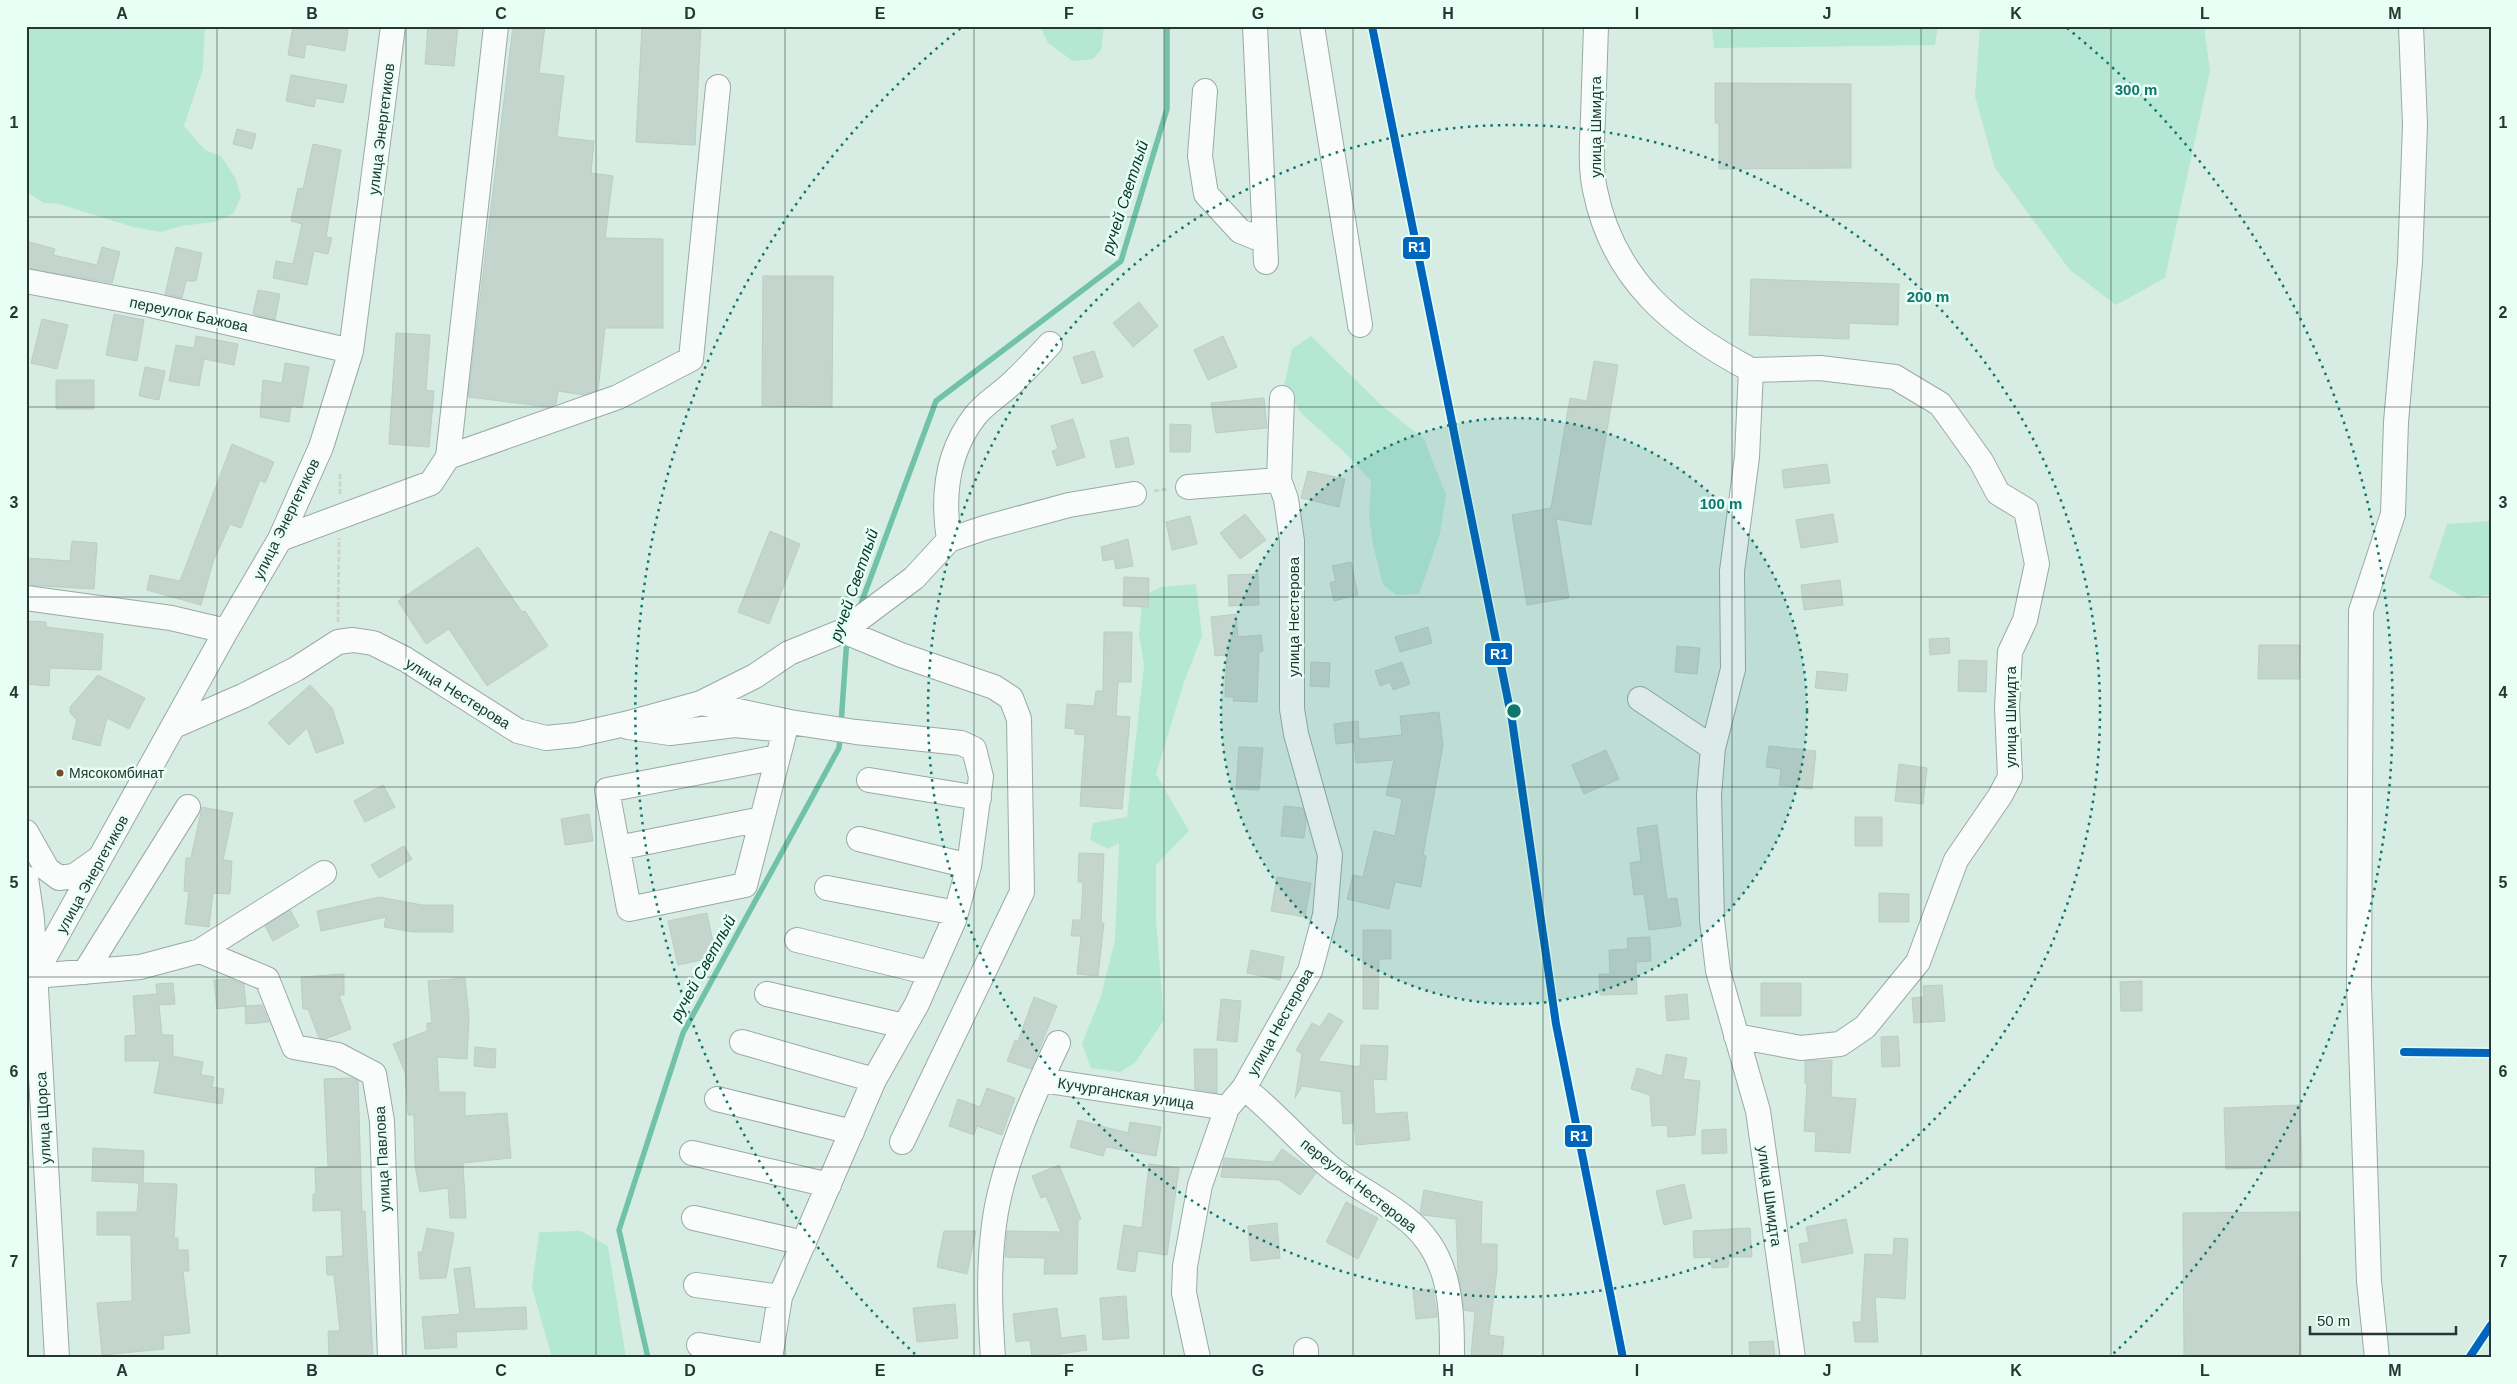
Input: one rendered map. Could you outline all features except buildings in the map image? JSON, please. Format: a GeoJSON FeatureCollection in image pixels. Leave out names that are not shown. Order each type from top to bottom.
{"type":"FeatureCollection","features":[{"type":"Feature","properties":{"kind":"street","name":"улица Энергетиков"},"geometry":{"type":"LineString","coordinates":[[31,983],[226,630],[280,539],[321,447],[351,351],[393,26]]}},
{"type":"Feature","properties":{"kind":"street"},"geometry":{"type":"LineString","coordinates":[[280,539],[431,483],[448,456],[496,26]]}},
{"type":"Feature","properties":{"kind":"street"},"geometry":{"type":"LineString","coordinates":[[1205,91],[1200,156],[1206,194],[1240,231],[1265,252],[1255,26]]}},
{"type":"Feature","properties":{"kind":"street"},"geometry":{"type":"LineString","coordinates":[[1312,26],[1360,325]]}},
{"type":"Feature","properties":{"kind":"street","name":"улица Шмидта"},"geometry":{"type":"LineString","coordinates":[[1596,26],[1592,143],[1595,190],[1609,233],[1627,270],[1652,302],[1683,329],[1719,353],[1752,370],[1820,368],[1895,377],[1940,404],[1981,461],[1998,493],[2026,510],[2037,564],[2025,620],[2010,652],[2007,707],[2010,778],[2000,796],[1956,860],[1918,962],[1865,1027],[1840,1044],[1801,1048],[1736,1036]]}},
{"type":"Feature","properties":{"kind":"street"},"geometry":{"type":"LineString","coordinates":[[2377,1358],[2369,1281],[2359,986],[2361,611],[2393,514],[2396,422],[2410,262],[2415,126],[2411,26]]}},
{"type":"Feature","properties":{"kind":"street"},"geometry":{"type":"LineString","coordinates":[[448,456],[618,397],[691,359],[718,87]]}},
{"type":"Feature","properties":{"kind":"street","name":"переулок Бажова"},"geometry":{"type":"LineString","coordinates":[[26,281],[151,305],[351,351]]}},
{"type":"Feature","properties":{"kind":"street"},"geometry":{"type":"LineString","coordinates":[[1050,344],[1013,382],[976,415],[955,447],[948,475],[945,516],[948,540],[984,528],[1070,505],[1134,494]]}},
{"type":"Feature","properties":{"kind":"street","name":"улица Шмидта"},"geometry":{"type":"LineString","coordinates":[[1752,370],[1746,457],[1732,571],[1733,669],[1713,748],[1709,795],[1712,920],[1718,971],[1758,1111],[1793,1358]]}},
{"type":"Feature","properties":{"kind":"street","name":"улица Нестерова"},"geometry":{"type":"LineString","coordinates":[[1198,1358],[1184,1293],[1185,1266],[1200,1185],[1227,1108],[1244,1088],[1310,971],[1319,942],[1329,880],[1330,855],[1296,734],[1292,709],[1292,541],[1283,489],[1282,398]]}},
{"type":"Feature","properties":{"kind":"street"},"geometry":{"type":"LineString","coordinates":[[1188,487],[1283,489]]}},
{"type":"Feature","properties":{"kind":"street","name":"улица Нестерова"},"geometry":{"type":"LineString","coordinates":[[338,642],[353,640],[373,643],[405,659],[518,731],[534,736],[557,737],[618,725],[701,702],[755,676],[789,653],[848,633],[867,614],[914,578],[948,540]]}},
{"type":"Feature","properties":{"kind":"street"},"geometry":{"type":"LineString","coordinates":[[26,598],[171,618],[226,630]]}},
{"type":"Feature","properties":{"kind":"street"},"geometry":{"type":"LineString","coordinates":[[848,633],[994,687],[1011,698],[1019,720],[1022,892],[902,1142]]}},
{"type":"Feature","properties":{"kind":"street"},"geometry":{"type":"LineString","coordinates":[[174,726],[243,696],[287,673],[338,642]]}},
{"type":"Feature","properties":{"kind":"street"},"geometry":{"type":"LineString","coordinates":[[1640,699],[1713,748]]}},
{"type":"Feature","properties":{"kind":"street"},"geometry":{"type":"LineString","coordinates":[[699,1345],[770,1357],[780,1297],[874,1080],[904,1026],[956,913],[969,866],[981,777],[974,749],[961,743],[856,732],[790,722],[701,702]]}},
{"type":"Feature","properties":{"kind":"street"},"geometry":{"type":"LineString","coordinates":[[618,725],[670,734],[735,725],[785,730],[745,885],[629,909],[607,790],[778,757]]}},
{"type":"Feature","properties":{"kind":"street"},"geometry":{"type":"LineString","coordinates":[[869,780],[979,798]]}},
{"type":"Feature","properties":{"kind":"street"},"geometry":{"type":"LineString","coordinates":[[85,972],[188,807]]}},
{"type":"Feature","properties":{"kind":"street"},"geometry":{"type":"LineString","coordinates":[[618,848],[762,819]]}},
{"type":"Feature","properties":{"kind":"street"},"geometry":{"type":"LineString","coordinates":[[26,832],[47,869],[59,878],[74,876],[89,867],[102,855]]}},
{"type":"Feature","properties":{"kind":"street"},"geometry":{"type":"LineString","coordinates":[[859,839],[969,866]]}},
{"type":"Feature","properties":{"kind":"street"},"geometry":{"type":"LineString","coordinates":[[31,983],[85,972],[140,968],[200,951],[324,873]]}},
{"type":"Feature","properties":{"kind":"street","name":"улица Щорса"},"geometry":{"type":"LineString","coordinates":[[26,878],[31,983],[57,1358]]}},
{"type":"Feature","properties":{"kind":"street"},"geometry":{"type":"LineString","coordinates":[[827,888],[956,913]]}},
{"type":"Feature","properties":{"kind":"street"},"geometry":{"type":"LineString","coordinates":[[797,940],[930,973]]}},
{"type":"Feature","properties":{"kind":"street","name":"улица Павлова"},"geometry":{"type":"LineString","coordinates":[[200,951],[267,978],[294,1047],[338,1055],[374,1074],[382,1121],[390,1358]]}},
{"type":"Feature","properties":{"kind":"street"},"geometry":{"type":"LineString","coordinates":[[768,994],[904,1026]]}},
{"type":"Feature","properties":{"kind":"street"},"geometry":{"type":"LineString","coordinates":[[742,1042],[874,1080]]}},
{"type":"Feature","properties":{"kind":"street"},"geometry":{"type":"LineString","coordinates":[[1041,1080],[1058,1043]]}},
{"type":"Feature","properties":{"kind":"street","name":"Кучурганская улица"},"geometry":{"type":"LineString","coordinates":[[993,1358],[988,1285],[994,1224],[1005,1176],[1041,1080],[1227,1108]]}},
{"type":"Feature","properties":{"kind":"street","name":"переулок Нестерова"},"geometry":{"type":"LineString","coordinates":[[1244,1088],[1266,1105],[1307,1149],[1340,1175],[1404,1217],[1426,1238],[1441,1262],[1449,1288],[1452,1358]]}},
{"type":"Feature","properties":{"kind":"street"},"geometry":{"type":"LineString","coordinates":[[717,1099],[852,1132]]}},
{"type":"Feature","properties":{"kind":"street"},"geometry":{"type":"LineString","coordinates":[[692,1152],[829,1185]]}},
{"type":"Feature","properties":{"kind":"street"},"geometry":{"type":"LineString","coordinates":[[694,1218],[804,1243]]}},
{"type":"Feature","properties":{"kind":"street"},"geometry":{"type":"LineString","coordinates":[[696,1286],[780,1297]]}},
{"type":"Feature","properties":{"kind":"path"},"geometry":{"type":"LineString","coordinates":[[338,642],[340,472]]}},
{"type":"Feature","properties":{"kind":"path"},"geometry":{"type":"LineString","coordinates":[[1134,494],[1188,487]]}},
{"type":"Feature","properties":{"kind":"green space"},"geometry":{"type":"Polygon","coordinates":[[[26,26],[205,26],[203,69],[184,126],[205,150],[221,156],[236,179],[241,197],[233,214],[215,222],[181,226],[161,232],[133,227],[59,204],[44,203],[26,192],[26,26]]]}},
{"type":"Feature","properties":{"kind":"green space"},"geometry":{"type":"Polygon","coordinates":[[[1040,26],[1104,26],[1101,50],[1093,59],[1073,61],[1048,43],[1040,26]]]}},
{"type":"Feature","properties":{"kind":"green space"},"geometry":{"type":"Polygon","coordinates":[[[1938,26],[1935,45],[1714,48],[1712,27],[1938,26]]]}},
{"type":"Feature","properties":{"kind":"green space"},"geometry":{"type":"Polygon","coordinates":[[[1980,26],[2204,26],[2210,71],[2165,278],[2116,305],[2069,269],[1995,168],[1975,96],[1980,26]]]}},
{"type":"Feature","properties":{"kind":"green space"},"geometry":{"type":"Polygon","coordinates":[[[1311,336],[1380,404],[1424,439],[1446,495],[1440,534],[1419,594],[1397,595],[1383,585],[1373,545],[1369,515],[1371,481],[1343,451],[1301,413],[1284,386],[1292,349],[1311,336]]]}},
{"type":"Feature","properties":{"kind":"green space"},"geometry":{"type":"Polygon","coordinates":[[[2491,521],[2491,594],[2467,599],[2429,578],[2447,524],[2491,521]]]}},
{"type":"Feature","properties":{"kind":"green space"},"geometry":{"type":"Polygon","coordinates":[[[1196,584],[1202,636],[1184,682],[1156,774],[1189,831],[1156,865],[1156,919],[1164,1020],[1135,1063],[1120,1072],[1091,1068],[1082,1044],[1101,996],[1115,940],[1119,843],[1108,849],[1090,840],[1093,823],[1127,817],[1144,666],[1139,634],[1143,596],[1161,587],[1196,584]]]}},
{"type":"Feature","properties":{"kind":"green space"},"geometry":{"type":"Polygon","coordinates":[[[581,1231],[608,1246],[626,1358],[552,1358],[532,1287],[539,1232],[581,1231]]]}},
{"type":"Feature","properties":{"kind":"waterway","name":"ручей Светлый"},"geometry":{"type":"LineString","coordinates":[[859,609],[936,401],[1121,261],[1167,109],[1167,26]]}},
{"type":"Feature","properties":{"kind":"waterway","name":"ручей Светлый"},"geometry":{"type":"LineString","coordinates":[[841,724],[847,638]]}},
{"type":"Feature","properties":{"kind":"waterway","name":"ручей Светлый"},"geometry":{"type":"LineString","coordinates":[[648,1358],[619,1230],[683,1033],[839,748],[840,736]]}},
{"type":"Feature","properties":{"kind":"transit line","name":"R1"},"geometry":{"type":"LineString","coordinates":[[1372,26],[1512,720],[1556,1024],[1623,1358]]}},
{"type":"Feature","properties":{"kind":"transit line","name":"R1"},"geometry":{"type":"LineString","coordinates":[[2404,1052],[2491,1053]]}},
{"type":"Feature","properties":{"kind":"transit line","name":"R1"},"geometry":{"type":"LineString","coordinates":[[2469,1358],[2491,1325]]}},
{"type":"Feature","properties":{"kind":"place","name":"Мясокомбинат"},"geometry":{"type":"Point","coordinates":[60,773]}}]}
